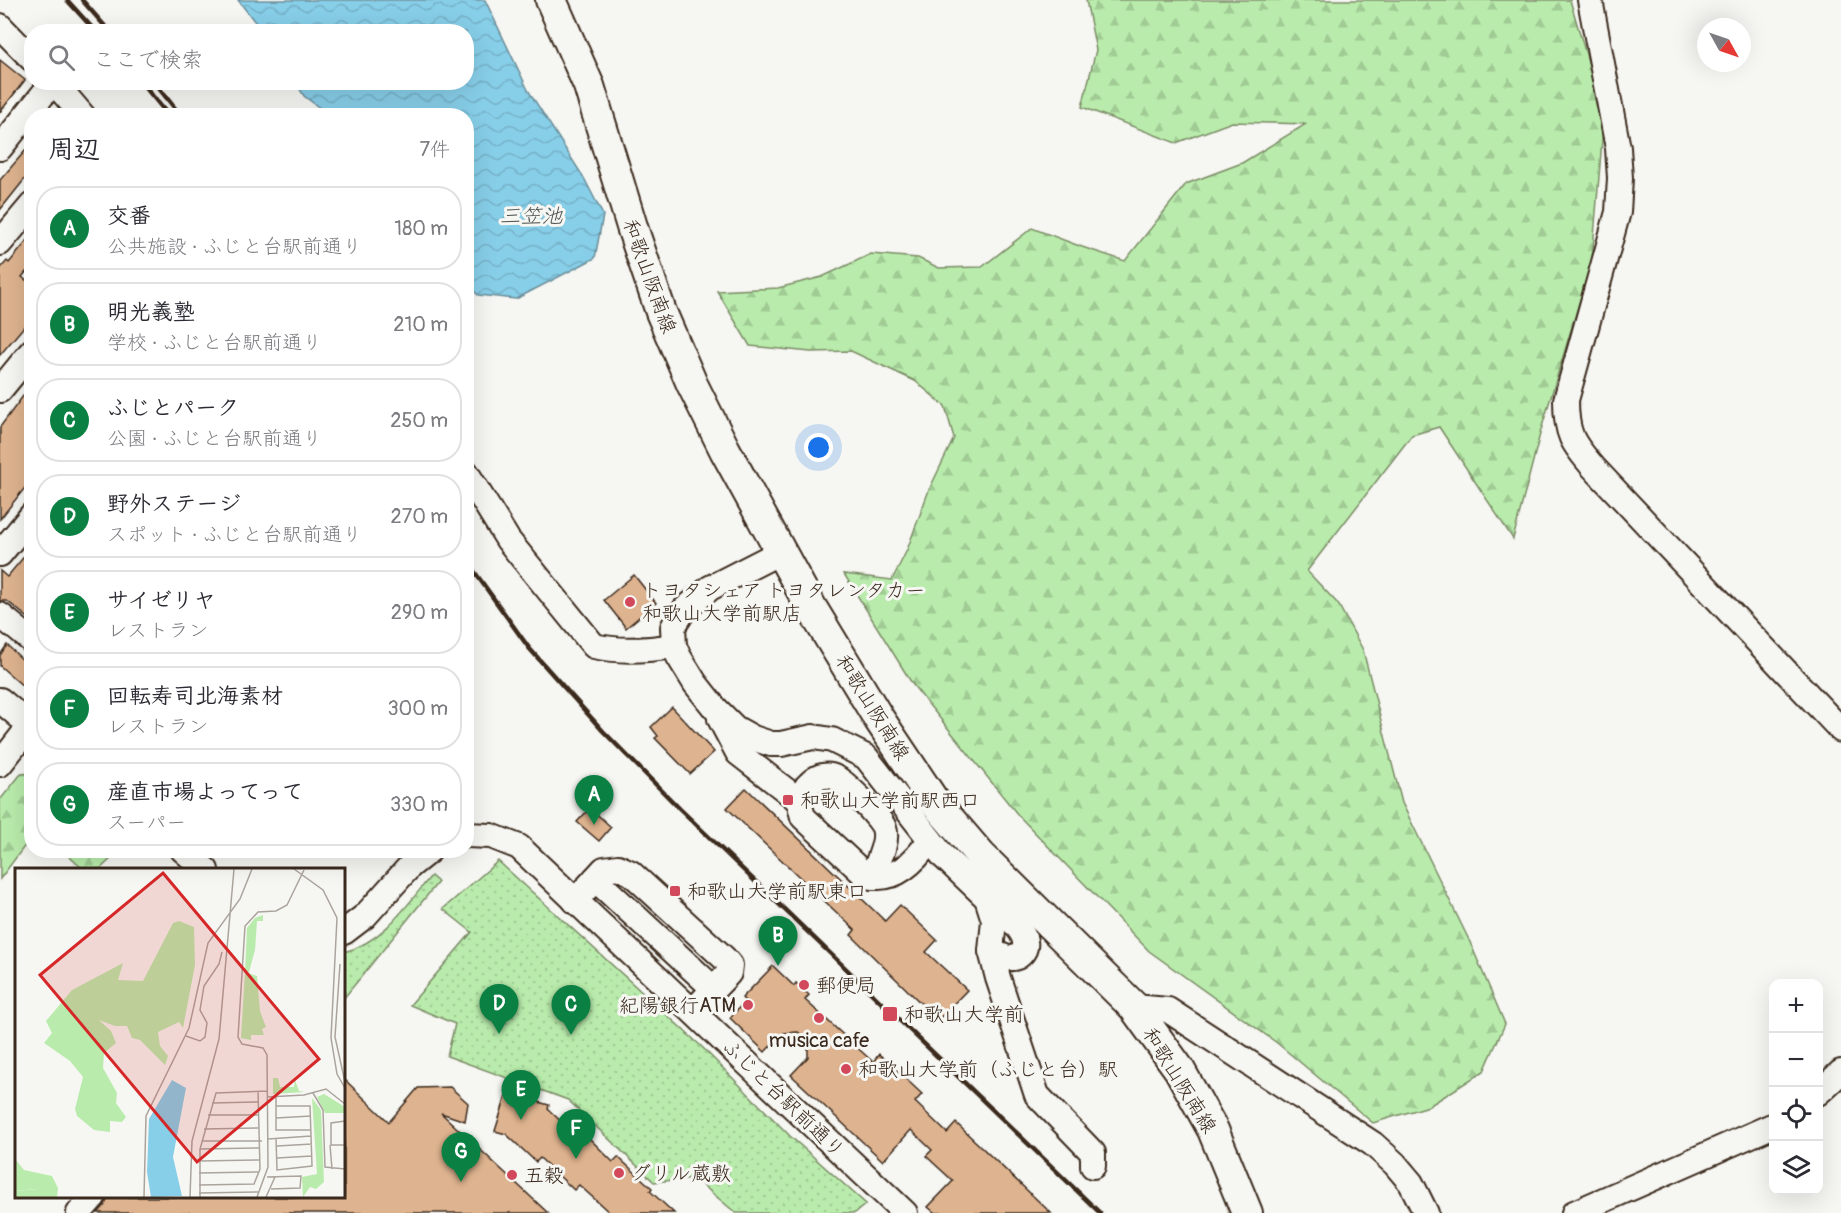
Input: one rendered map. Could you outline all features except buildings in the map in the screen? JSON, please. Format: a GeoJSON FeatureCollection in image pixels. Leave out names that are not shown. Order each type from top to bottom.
{"type":"FeatureCollection","features":[{"type":"Feature","properties":{"kind":"main road","name":"和歌山阪南線"},"geometry":{"type":"LineString","coordinates":[[551,0],[589,86],[661,312],[692,384],[725,450],[811,607],[873,709],[933,800],[981,856],[1134,1007],[1179,1069],[1214,1130],[1247,1213]]}},
{"type":"Feature","properties":{"kind":"street"},"geometry":{"type":"LineString","coordinates":[[1590,0],[1618,148],[1620,178],[1618,212],[1566,400],[1566,422],[1575,446],[1594,468],[1841,730]]}},
{"type":"Feature","properties":{"kind":"street"},"geometry":{"type":"LineString","coordinates":[[0,26],[24,51]]}},
{"type":"Feature","properties":{"kind":"street"},"geometry":{"type":"LineString","coordinates":[[33,108],[47,90]]}},
{"type":"Feature","properties":{"kind":"street"},"geometry":{"type":"LineString","coordinates":[[61,90],[76,108]]}},
{"type":"Feature","properties":{"kind":"street"},"geometry":{"type":"LineString","coordinates":[[0,148],[24,119]]}},
{"type":"Feature","properties":{"kind":"street"},"geometry":{"type":"LineString","coordinates":[[0,243],[24,214]]}},
{"type":"Feature","properties":{"kind":"street"},"geometry":{"type":"LineString","coordinates":[[0,390],[24,361]]}},
{"type":"Feature","properties":{"kind":"street"},"geometry":{"type":"LineString","coordinates":[[474,485],[508,540],[594,646],[609,650],[656,649],[674,646]]}},
{"type":"Feature","properties":{"kind":"street"},"geometry":{"type":"LineString","coordinates":[[0,554],[24,525]]}},
{"type":"Feature","properties":{"kind":"street"},"geometry":{"type":"LineString","coordinates":[[780,552],[710,588],[684,610],[673,627],[674,646],[695,683],[735,728],[753,738],[771,744],[813,737],[832,740],[866,757],[943,856],[1020,930],[1026,943],[1025,949],[1015,958],[1007,958],[991,951]]}},
{"type":"Feature","properties":{"kind":"street"},"geometry":{"type":"LineString","coordinates":[[0,615],[24,634]]}},
{"type":"Feature","properties":{"kind":"street"},"geometry":{"type":"LineString","coordinates":[[0,700],[24,720]]}},
{"type":"Feature","properties":{"kind":"street"},"geometry":{"type":"LineString","coordinates":[[714,707],[738,753],[801,801]]}},
{"type":"Feature","properties":{"kind":"street"},"geometry":{"type":"LineString","coordinates":[[0,764],[24,735]]}},
{"type":"Feature","properties":{"kind":"street"},"geometry":{"type":"LineString","coordinates":[[872,877],[885,841],[885,829],[880,819],[837,778],[826,776],[813,779],[805,788],[801,801],[803,817],[864,874],[872,877],[886,877],[904,869],[919,856],[930,840]]}},
{"type":"Feature","properties":{"kind":"street","name":"ふじと台駅前通り"},"geometry":{"type":"LineString","coordinates":[[474,835],[491,836],[519,847],[905,1213]]}},
{"type":"Feature","properties":{"kind":"street"},"geometry":{"type":"LineString","coordinates":[[192,858],[204,868]]}},
{"type":"Feature","properties":{"kind":"street"},"geometry":{"type":"LineString","coordinates":[[345,931],[365,916],[420,858]]}},
{"type":"Feature","properties":{"kind":"street"},"geometry":{"type":"LineString","coordinates":[[575,901],[595,879],[714,989],[693,1011]]}},
{"type":"Feature","properties":{"kind":"street"},"geometry":{"type":"LineString","coordinates":[[987,898],[994,920],[991,951],[1003,996],[1037,1095],[1093,1153],[1093,1166]]}},
{"type":"Feature","properties":{"kind":"street"},"geometry":{"type":"LineString","coordinates":[[1134,1007],[1168,1010],[1373,1144],[1411,1183],[1426,1213]]}},
{"type":"Feature","properties":{"kind":"street"},"geometry":{"type":"LineString","coordinates":[[1823,1088],[1841,1072]]}},
{"type":"Feature","properties":{"kind":"street"},"geometry":{"type":"LineString","coordinates":[[1574,1213],[1769,1127]]}},
{"type":"Feature","properties":{"kind":"street"},"geometry":{"type":"LineString","coordinates":[[79,1213],[93,1198]]}},
{"type":"Feature","properties":{"kind":"green space"},"geometry":{"type":"Polygon","coordinates":[[[1086,0],[1570,0],[1604,116],[1592,260],[1541,430],[1513,539],[1439,427],[1412,435],[1307,571],[1338,604],[1363,650],[1402,803],[1469,940],[1505,1024],[1484,1071],[1429,1106],[1373,1123],[1277,1043],[1149,951],[1018,815],[913,685],[844,574],[892,580],[907,550],[929,490],[954,438],[945,406],[915,381],[851,351],[811,352],[750,346],[717,291],[778,288],[822,277],[871,254],[918,258],[939,268],[982,267],[1032,228],[1125,261],[1186,184],[1242,163],[1306,124],[1232,122],[1176,143],[1082,107],[1096,50],[1086,0]]]}},
{"type":"Feature","properties":{"kind":"green space"},"geometry":{"type":"Polygon","coordinates":[[[21,774],[24,774],[24,847],[0,879],[0,800],[21,774]]]}},
{"type":"Feature","properties":{"kind":"green space"},"geometry":{"type":"Polygon","coordinates":[[[71,858],[112,858],[101,868],[82,868],[71,858]]]}},
{"type":"Feature","properties":{"kind":"green space"},"geometry":{"type":"Polygon","coordinates":[[[498,861],[701,1046],[790,1136],[866,1204],[855,1213],[736,1213],[694,1178],[654,1182],[568,1100],[447,1056],[455,1024],[410,1005],[472,932],[443,909],[498,861]]]}},
{"type":"Feature","properties":{"kind":"green space"},"geometry":{"type":"Polygon","coordinates":[[[431,876],[438,882],[345,997],[345,952],[371,940],[403,911],[431,876]]]}},
{"type":"Feature","properties":{"kind":"water","name":"三笠池"},"geometry":{"type":"Polygon","coordinates":[[[238,0],[485,0],[528,90],[584,178],[603,215],[595,258],[516,299],[478,295],[474,291],[474,108],[320,108],[304,96],[300,90],[474,90],[474,24],[257,24],[238,0]]]}},
{"type":"Feature","properties":{"kind":"railway"},"geometry":{"type":"LineString","coordinates":[[67,0],[89,24]]}},
{"type":"Feature","properties":{"kind":"railway"},"geometry":{"type":"LineString","coordinates":[[82,0],[103,24]]}},
{"type":"Feature","properties":{"kind":"railway"},"geometry":{"type":"LineString","coordinates":[[148,90],[162,108]]}},
{"type":"Feature","properties":{"kind":"railway"},"geometry":{"type":"LineString","coordinates":[[160,90],[175,108]]}},
{"type":"Feature","properties":{"kind":"railway"},"geometry":{"type":"LineString","coordinates":[[474,571],[529,648],[603,731],[680,809],[1100,1213]]}},
{"type":"Feature","properties":{"kind":"place","name":"トヨタシェア トヨタレンタカー 和歌山大学前駅店"},"geometry":{"type":"Point","coordinates":[630,602]}},
{"type":"Feature","properties":{"kind":"place","name":"和歌山大学前駅西口"},"geometry":{"type":"Point","coordinates":[788,800]}},
{"type":"Feature","properties":{"kind":"place","name":"交番"},"geometry":{"type":"Point","coordinates":[594,825]}},
{"type":"Feature","properties":{"kind":"place","name":"和歌山大学前駅東口"},"geometry":{"type":"Point","coordinates":[675,891]}},
{"type":"Feature","properties":{"kind":"place","name":"明光義塾"},"geometry":{"type":"Point","coordinates":[778,966]}},
{"type":"Feature","properties":{"kind":"place","name":"郵便局"},"geometry":{"type":"Point","coordinates":[804,985]}},
{"type":"Feature","properties":{"kind":"place","name":"紀陽銀行ATM"},"geometry":{"type":"Point","coordinates":[748,1005]}},
{"type":"Feature","properties":{"kind":"place","name":"和歌山大学前"},"geometry":{"type":"Point","coordinates":[890,1014]}},
{"type":"Feature","properties":{"kind":"place","name":"musica cafe"},"geometry":{"type":"Point","coordinates":[819,1018]}},
{"type":"Feature","properties":{"kind":"place","name":"野外ステージ"},"geometry":{"type":"Point","coordinates":[499,1034]}},
{"type":"Feature","properties":{"kind":"place","name":"ふじとパーク"},"geometry":{"type":"Point","coordinates":[571,1035]}},
{"type":"Feature","properties":{"kind":"place","name":"和歌山大学前（ふじと台）駅"},"geometry":{"type":"Point","coordinates":[846,1069]}},
{"type":"Feature","properties":{"kind":"place","name":"サイゼリヤ"},"geometry":{"type":"Point","coordinates":[521,1120]}},
{"type":"Feature","properties":{"kind":"place","name":"回転寿司北海素材"},"geometry":{"type":"Point","coordinates":[576,1159]}},
{"type":"Feature","properties":{"kind":"place","name":"グリル蔵敷"},"geometry":{"type":"Point","coordinates":[619,1173]}},
{"type":"Feature","properties":{"kind":"place","name":"五穀"},"geometry":{"type":"Point","coordinates":[512,1175]}},
{"type":"Feature","properties":{"kind":"place","name":"産直市場よってって"},"geometry":{"type":"Point","coordinates":[461,1182]}}]}
